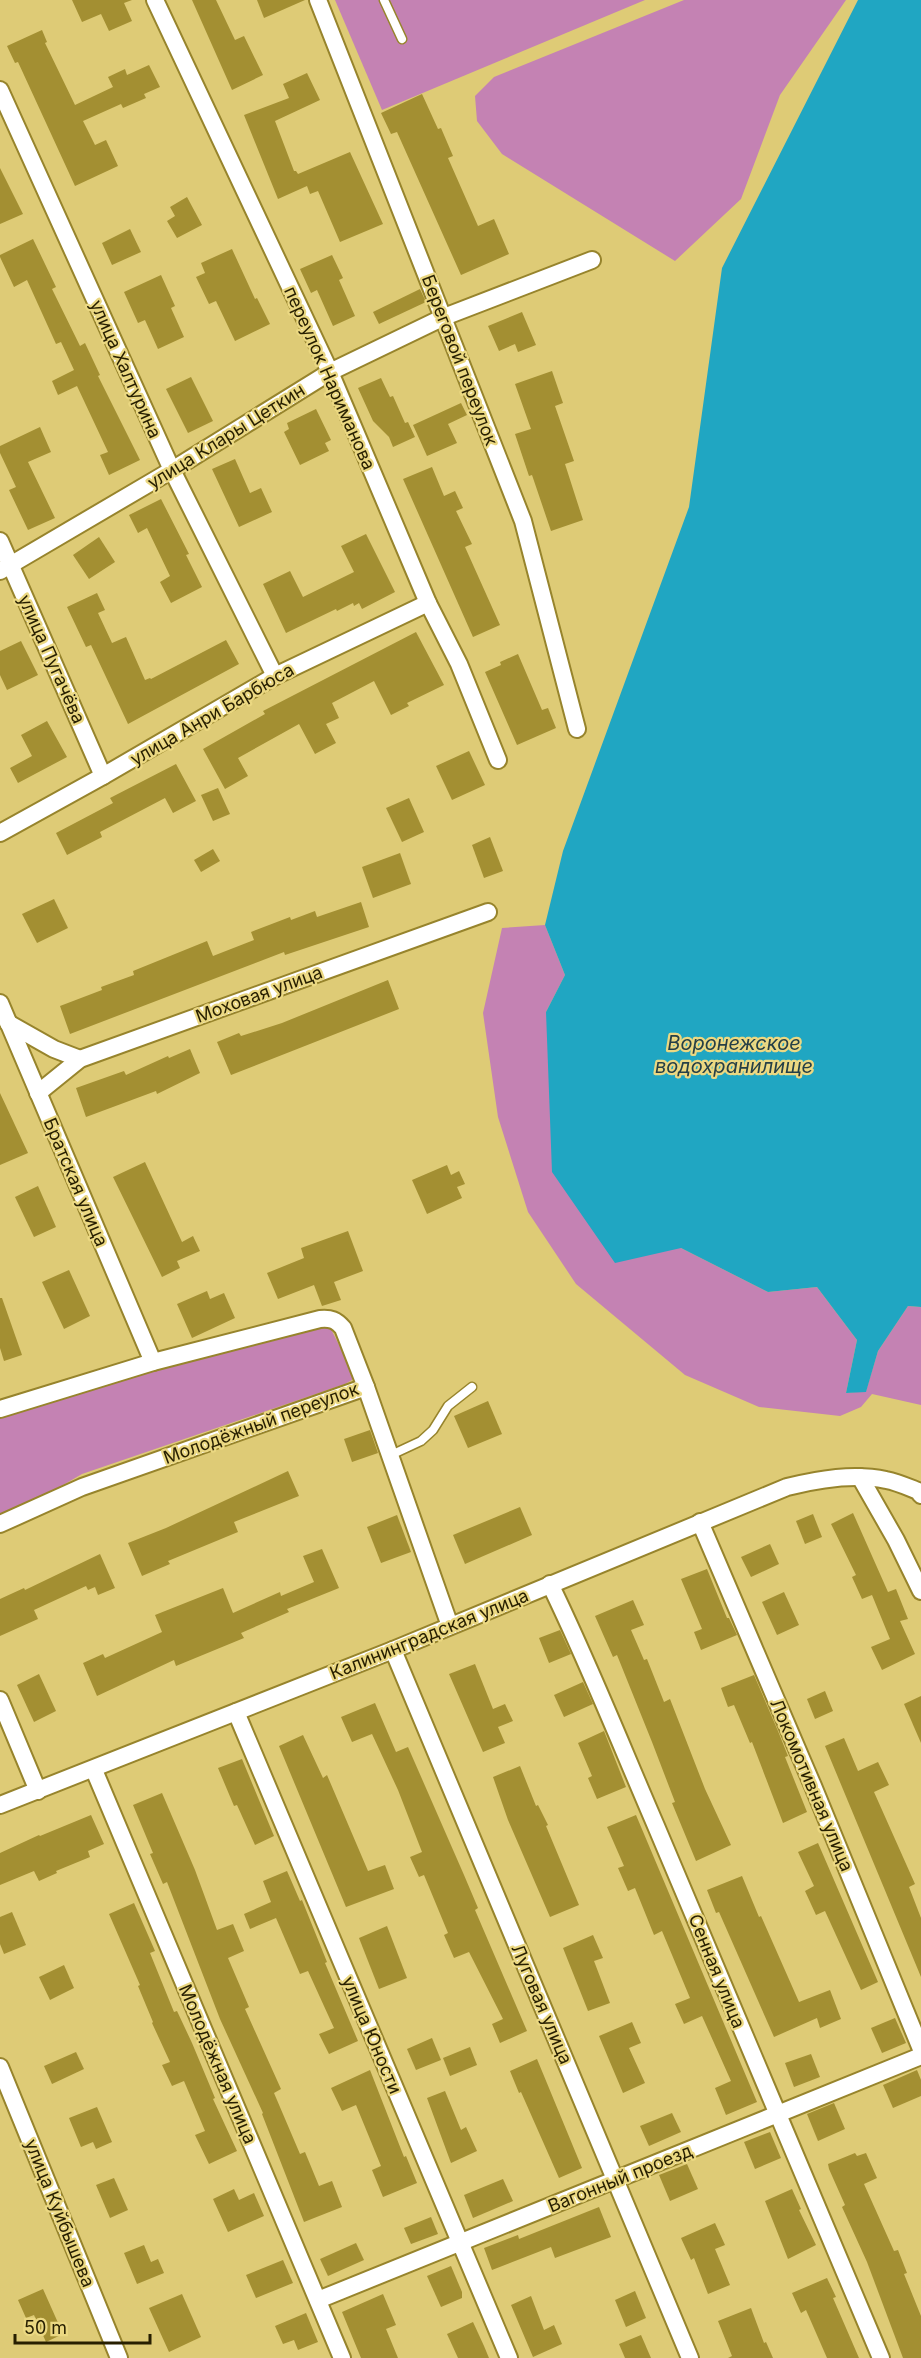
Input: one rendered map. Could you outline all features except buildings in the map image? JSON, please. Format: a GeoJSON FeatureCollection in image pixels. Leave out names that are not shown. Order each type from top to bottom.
{"type":"FeatureCollection","features":[{"type":"Feature","properties":{"kind":"street","name":"переулок Нариманова"},"geometry":{"type":"LineString","coordinates":[[155,0],[330,372],[428,603],[459,664],[498,760]]}},
{"type":"Feature","properties":{"kind":"street","name":"Береговой переулок"},"geometry":{"type":"LineString","coordinates":[[318,0],[523,521],[577,729]]}},
{"type":"Feature","properties":{"kind":"street","name":"улица Халтурина"},"geometry":{"type":"LineString","coordinates":[[0,90],[172,470],[275,676]]}},
{"type":"Feature","properties":{"kind":"street","name":"улица Клары Цеткин"},"geometry":{"type":"LineString","coordinates":[[5,568],[172,470],[330,372],[444,317],[592,260]]}},
{"type":"Feature","properties":{"kind":"street","name":"улица Пугачёва"},"geometry":{"type":"LineString","coordinates":[[0,542],[5,568],[104,776]]}},
{"type":"Feature","properties":{"kind":"street","name":"улица Анри Барбюса"},"geometry":{"type":"LineString","coordinates":[[0,833],[104,776],[275,676],[428,603]]}},
{"type":"Feature","properties":{"kind":"street","name":"Моховая улица"},"geometry":{"type":"LineString","coordinates":[[38,1093],[80,1059],[488,912]]}},
{"type":"Feature","properties":{"kind":"street","name":"Братская улица"},"geometry":{"type":"LineString","coordinates":[[0,1003],[153,1362]]}},
{"type":"Feature","properties":{"kind":"street"},"geometry":{"type":"LineString","coordinates":[[8,1023],[54,1049],[80,1059]]}},
{"type":"Feature","properties":{"kind":"street","name":"Молодёжный переулок"},"geometry":{"type":"LineString","coordinates":[[0,1409],[153,1362],[329,1318],[338,1322],[343,1328],[366,1387],[92,1484],[0,1524]]}},
{"type":"Feature","properties":{"kind":"street"},"geometry":{"type":"LineString","coordinates":[[366,1387],[450,1626]]}},
{"type":"Feature","properties":{"kind":"street"},"geometry":{"type":"LineString","coordinates":[[860,1478],[896,1540],[921,1591]]}},
{"type":"Feature","properties":{"kind":"street","name":"Калининградская улица"},"geometry":{"type":"LineString","coordinates":[[0,1805],[94,1770],[393,1650],[787,1487],[819,1479],[860,1478],[886,1480],[920,1492]]}},
{"type":"Feature","properties":{"kind":"street","name":"Локомотивная улица"},"geometry":{"type":"LineString","coordinates":[[700,1522],[813,1786],[921,2049]]}},
{"type":"Feature","properties":{"kind":"street","name":"Сенная улица"},"geometry":{"type":"LineString","coordinates":[[550,1584],[590,1670],[705,1939],[776,2115],[881,2358]]}},
{"type":"Feature","properties":{"kind":"street","name":"Луговая улица"},"geometry":{"type":"LineString","coordinates":[[393,1650],[690,2358]]}},
{"type":"Feature","properties":{"kind":"street"},"geometry":{"type":"LineString","coordinates":[[0,1700],[38,1791]]}},
{"type":"Feature","properties":{"kind":"street","name":"улица Юности"},"geometry":{"type":"LineString","coordinates":[[236,1712],[509,2358]]}},
{"type":"Feature","properties":{"kind":"street","name":"Молодёжная улица"},"geometry":{"type":"LineString","coordinates":[[94,1770],[342,2358]]}},
{"type":"Feature","properties":{"kind":"street","name":"Вагонный проезд"},"geometry":{"type":"LineString","coordinates":[[318,2300],[921,2056]]}},
{"type":"Feature","properties":{"kind":"street","name":"улица Куйбышева"},"geometry":{"type":"LineString","coordinates":[[0,2067],[120,2358]]}},
{"type":"Feature","properties":{"kind":"lane"},"geometry":{"type":"LineString","coordinates":[[384,0],[402,39]]}},
{"type":"Feature","properties":{"kind":"lane"},"geometry":{"type":"LineString","coordinates":[[391,1455],[421,1441],[432,1430],[448,1406],[472,1387]]}},
{"type":"Feature","properties":{"kind":"shaded area"},"geometry":{"type":"Polygon","coordinates":[[[335,0],[645,0],[382,110],[335,0]]]}},
{"type":"Feature","properties":{"kind":"shaded area"},"geometry":{"type":"Polygon","coordinates":[[[684,0],[846,0],[780,95],[741,199],[675,261],[502,154],[477,121],[475,96],[494,77],[684,0]]]}},
{"type":"Feature","properties":{"kind":"shaded area"},"geometry":{"type":"Polygon","coordinates":[[[545,925],[565,975],[546,1012],[681,1248],[768,1292],[817,1287],[857,1340],[846,1393],[866,1391],[878,1351],[908,1306],[921,1307],[921,1405],[872,1394],[861,1407],[840,1416],[759,1407],[685,1375],[576,1284],[528,1212],[498,1117],[483,1013],[502,928],[545,925]]]}},
{"type":"Feature","properties":{"kind":"shaded area"},"geometry":{"type":"Polygon","coordinates":[[[324,1323],[330,1327],[353,1373],[352,1380],[82,1474],[0,1518],[0,1415],[129,1373],[159,1369],[281,1333],[324,1323]]]}},
{"type":"Feature","properties":{"kind":"water","name":"Воронежское водохранилище"},"geometry":{"type":"Polygon","coordinates":[[[858,0],[921,0],[921,1307],[908,1306],[878,1351],[866,1392],[846,1393],[857,1340],[817,1287],[768,1292],[681,1248],[615,1263],[552,1172],[546,1012],[565,975],[545,925],[563,851],[689,507],[722,268],[858,0]]]}}]}
